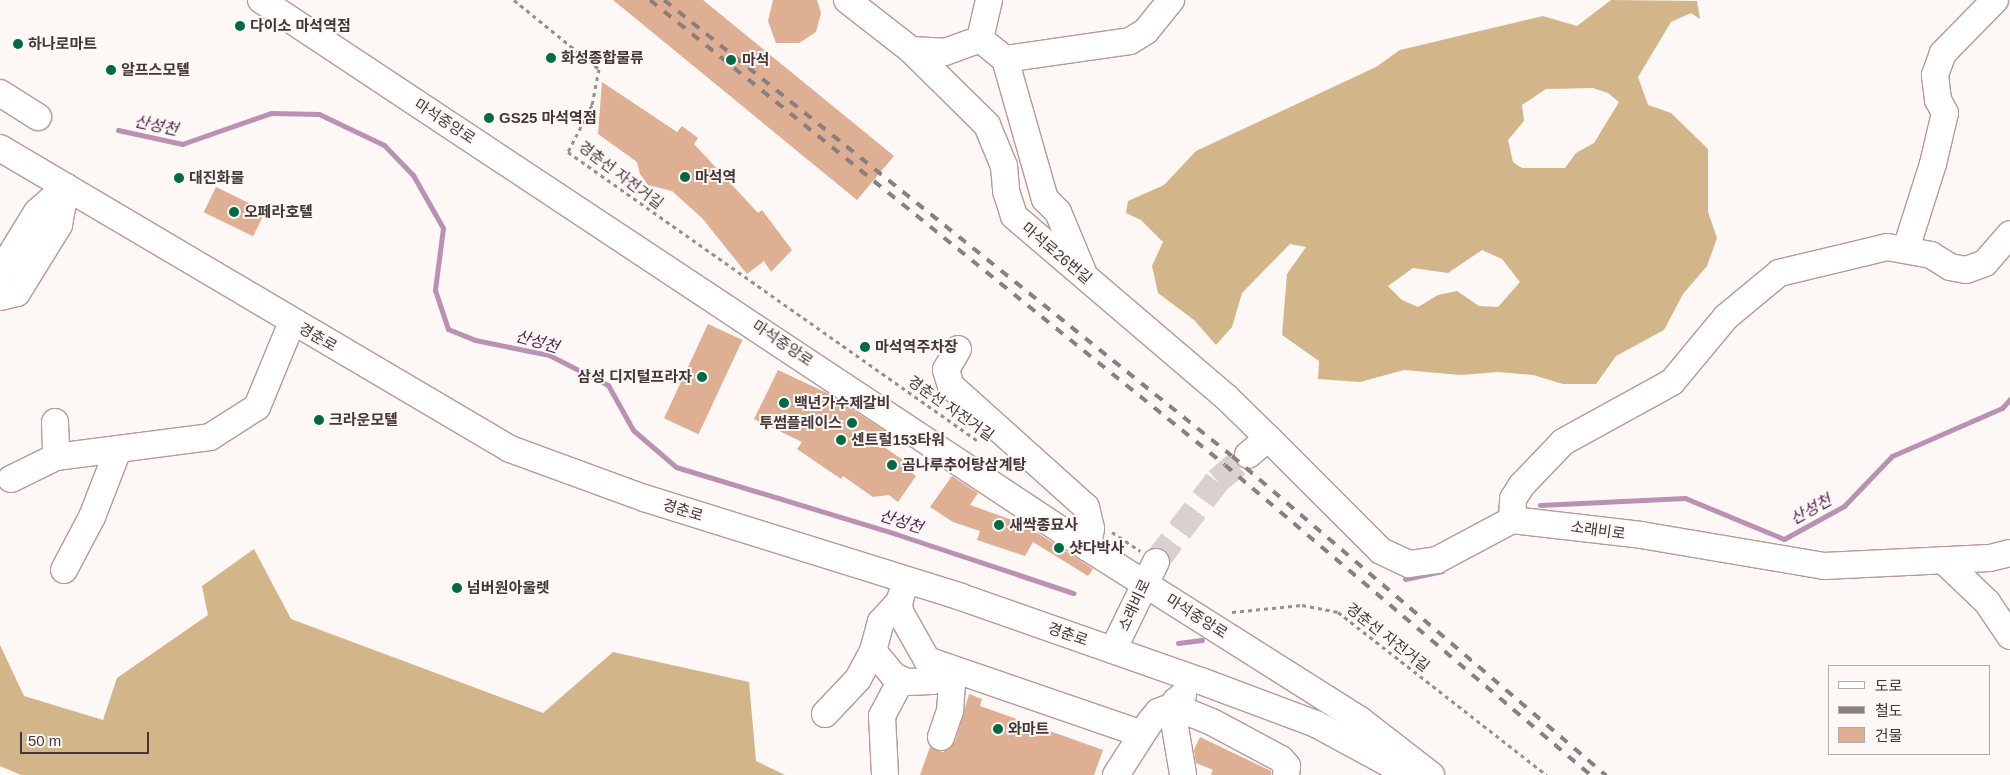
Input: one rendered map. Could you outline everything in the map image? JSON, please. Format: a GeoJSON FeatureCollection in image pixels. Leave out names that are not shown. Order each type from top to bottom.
{"type":"FeatureCollection","features":[{"type":"Feature","properties":{"kind":"street","name":"마석중앙로"},"geometry":{"type":"LineString","coordinates":[[261,0],[1088,548],[1150,572],[1307,685],[1375,731],[1431,775]]}},
{"type":"Feature","properties":{"kind":"street","name":"마석로26번길"},"geometry":{"type":"LineString","coordinates":[[846,0],[911,50],[987,125],[1004,166],[1006,191],[1014,216],[1083,273],[1268,438]]}},
{"type":"Feature","properties":{"kind":"street"},"geometry":{"type":"LineString","coordinates":[[980,39],[990,0]]}},
{"type":"Feature","properties":{"kind":"street"},"geometry":{"type":"LineString","coordinates":[[1005,59],[1130,41],[1146,31],[1171,0]]}},
{"type":"Feature","properties":{"kind":"street"},"geometry":{"type":"LineString","coordinates":[[1906,248],[1945,113],[1938,100],[1935,75],[1943,53],[1995,0]]}},
{"type":"Feature","properties":{"kind":"street"},"geometry":{"type":"LineString","coordinates":[[911,50],[945,52],[980,39]]}},
{"type":"Feature","properties":{"kind":"street"},"geometry":{"type":"LineString","coordinates":[[980,39],[1005,59],[1045,199],[1058,212],[1083,273]]}},
{"type":"Feature","properties":{"kind":"street"},"geometry":{"type":"LineString","coordinates":[[0,93],[38,117]]}},
{"type":"Feature","properties":{"kind":"street","name":"경춘로"},"geometry":{"type":"LineString","coordinates":[[0,148],[510,449],[903,591],[1113,650],[1201,681],[1316,724],[1410,775]]}},
{"type":"Feature","properties":{"kind":"street"},"geometry":{"type":"LineString","coordinates":[[0,272],[37,212],[66,187]]}},
{"type":"Feature","properties":{"kind":"street"},"geometry":{"type":"LineString","coordinates":[[0,297],[16,294],[59,225],[66,187]]}},
{"type":"Feature","properties":{"kind":"street"},"geometry":{"type":"LineString","coordinates":[[1248,455],[1268,438],[1381,551],[1395,560],[1408,564],[1437,560],[1512,520],[1513,500],[1521,486],[1563,442],[1672,382],[1726,317],[1779,273],[1887,247],[1906,248],[1966,270],[1985,263],[2010,234]]}},
{"type":"Feature","properties":{"kind":"street"},"geometry":{"type":"LineString","coordinates":[[12,479],[56,457],[210,437],[257,407],[292,322]]}},
{"type":"Feature","properties":{"kind":"street"},"geometry":{"type":"LineString","coordinates":[[958,349],[946,370],[951,386],[1086,507],[1091,517],[1088,548]]}},
{"type":"Feature","properties":{"kind":"street"},"geometry":{"type":"LineString","coordinates":[[55,422],[56,457]]}},
{"type":"Feature","properties":{"kind":"street"},"geometry":{"type":"LineString","coordinates":[[64,570],[92,517],[118,450]]}},
{"type":"Feature","properties":{"kind":"street","name":"소래비로"},"geometry":{"type":"LineString","coordinates":[[1512,520],[1641,535],[1824,566],[1943,560],[2010,553]]}},
{"type":"Feature","properties":{"kind":"street"},"geometry":{"type":"LineString","coordinates":[[1943,560],[1987,602],[2010,636]]}},
{"type":"Feature","properties":{"kind":"street","name":"소래비로"},"geometry":{"type":"LineString","coordinates":[[1113,650],[1150,572]]}},
{"type":"Feature","properties":{"kind":"street"},"geometry":{"type":"LineString","coordinates":[[825,714],[858,679],[873,651],[880,622],[903,591]]}},
{"type":"Feature","properties":{"kind":"street"},"geometry":{"type":"LineString","coordinates":[[903,591],[922,656],[953,670],[1142,734]]}},
{"type":"Feature","properties":{"kind":"street"},"geometry":{"type":"LineString","coordinates":[[873,651],[901,680],[932,682],[953,670]]}},
{"type":"Feature","properties":{"kind":"street"},"geometry":{"type":"LineString","coordinates":[[941,737],[950,711],[953,670]]}},
{"type":"Feature","properties":{"kind":"street"},"geometry":{"type":"LineString","coordinates":[[885,775],[882,716],[901,680]]}},
{"type":"Feature","properties":{"kind":"street"},"geometry":{"type":"LineString","coordinates":[[1116,775],[1158,712],[1175,702],[1201,681]]}},
{"type":"Feature","properties":{"kind":"street"},"geometry":{"type":"LineString","coordinates":[[1307,685],[1316,724]]}},
{"type":"Feature","properties":{"kind":"street"},"geometry":{"type":"LineString","coordinates":[[1175,702],[1183,774]]}},
{"type":"Feature","properties":{"kind":"street"},"geometry":{"type":"LineString","coordinates":[[1175,702],[1281,759],[1288,766],[1286,775]]}},
{"type":"Feature","properties":{"kind":"path","name":"경춘선 자전거길"},"geometry":{"type":"LineString","coordinates":[[514,0],[599,69],[592,105],[568,152],[986,446]]}},
{"type":"Feature","properties":{"kind":"path"},"geometry":{"type":"LineString","coordinates":[[1091,517],[1150,572]]}},
{"type":"Feature","properties":{"kind":"path","name":"경춘선 자전거길"},"geometry":{"type":"LineString","coordinates":[[1227,611],[1302,605],[1338,612],[1547,775]]}},
{"type":"Feature","properties":{"kind":"shaded area"},"geometry":{"type":"Polygon","coordinates":[[[1611,0],[1697,1],[1700,19],[1691,13],[1671,22],[1638,77],[1648,105],[1671,113],[1708,149],[1708,212],[1717,238],[1707,266],[1683,294],[1664,330],[1616,356],[1596,384],[1563,384],[1533,375],[1499,372],[1460,375],[1404,370],[1360,382],[1318,379],[1319,361],[1282,335],[1287,274],[1306,247],[1290,244],[1242,293],[1232,327],[1216,345],[1194,320],[1158,293],[1152,266],[1163,242],[1141,220],[1126,213],[1128,201],[1164,185],[1196,151],[1376,67],[1400,50],[1543,16],[1577,26],[1611,0]],[[1593,88],[1546,89],[1522,105],[1524,121],[1508,140],[1513,162],[1522,168],[1565,168],[1576,153],[1594,143],[1619,102],[1608,93],[1593,88]],[[1482,250],[1448,273],[1413,268],[1388,286],[1402,300],[1418,307],[1438,295],[1457,291],[1479,306],[1498,307],[1520,282],[1502,259],[1482,250]]]}},
{"type":"Feature","properties":{"kind":"shaded area"},"geometry":{"type":"Polygon","coordinates":[[[254,549],[291,619],[543,713],[613,652],[749,682],[756,761],[785,775],[21,775],[0,766],[0,645],[24,696],[103,720],[117,678],[208,615],[202,586],[254,549]]]}},
{"type":"Feature","properties":{"kind":"building"},"geometry":{"type":"Polygon","coordinates":[[[613,0],[703,0],[894,156],[857,200],[613,0]]]}},
{"type":"Feature","properties":{"kind":"building"},"geometry":{"type":"Polygon","coordinates":[[[773,0],[817,0],[821,13],[816,32],[799,43],[776,43],[768,21],[773,0]]]}},
{"type":"Feature","properties":{"kind":"building","name":"마석역"},"geometry":{"type":"Polygon","coordinates":[[[602,82],[677,132],[682,126],[698,138],[694,144],[758,213],[762,210],[792,250],[771,272],[764,261],[747,274],[702,218],[672,191],[648,185],[640,174],[637,162],[598,134],[602,82]]]}},
{"type":"Feature","properties":{"kind":"building","name":"오페라호텔"},"geometry":{"type":"Polygon","coordinates":[[[216,187],[265,211],[253,236],[204,212],[216,187]]]}},
{"type":"Feature","properties":{"kind":"building"},"geometry":{"type":"Polygon","coordinates":[[[708,324],[742,340],[698,434],[664,418],[708,324]]]}},
{"type":"Feature","properties":{"kind":"building"},"geometry":{"type":"Polygon","coordinates":[[[778,370],[827,393],[885,431],[877,442],[910,465],[907,469],[916,476],[898,502],[889,495],[873,497],[843,476],[841,479],[797,449],[802,442],[754,419],[778,370]]]}},
{"type":"Feature","properties":{"kind":"building"},"geometry":{"type":"Polygon","coordinates":[[[952,476],[978,493],[970,505],[1024,524],[1093,569],[1088,576],[1033,542],[1025,556],[977,540],[980,531],[953,522],[930,507],[952,476]]]}},
{"type":"Feature","properties":{"kind":"building","name":"와마트"},"geometry":{"type":"Polygon","coordinates":[[[969,694],[982,699],[980,706],[1103,750],[1094,775],[920,775],[930,747],[943,752],[955,742],[969,694]]]}},
{"type":"Feature","properties":{"kind":"building"},"geometry":{"type":"Polygon","coordinates":[[[1200,737],[1271,771],[1271,775],[1211,775],[1213,770],[1196,763],[1194,750],[1200,737]]]}},
{"type":"Feature","properties":{"kind":"waterway","name":"산성천"},"geometry":{"type":"LineString","coordinates":[[118,130],[182,144],[271,113],[319,114],[384,145],[413,175],[443,228],[435,290],[448,329],[475,340],[549,355],[608,385],[633,430],[676,467],[896,534],[1073,593]]}},
{"type":"Feature","properties":{"kind":"waterway","name":"산성천"},"geometry":{"type":"LineString","coordinates":[[1540,505],[1685,498],[1784,539],[1844,506],[1892,456],[2002,408],[2010,399]]}},
{"type":"Feature","properties":{"kind":"waterway","name":"산성천"},"geometry":{"type":"LineString","coordinates":[[1405,579],[1442,571]]}},
{"type":"Feature","properties":{"kind":"waterway","name":"산성천"},"geometry":{"type":"LineString","coordinates":[[1178,643],[1202,640]]}},
{"type":"Feature","properties":{"kind":"tunnel"},"geometry":{"type":"LineString","coordinates":[[1156,562],[1217,481],[1248,455]]}},
{"type":"Feature","properties":{"kind":"railway"},"geometry":{"type":"LineString","coordinates":[[650,0],[1225,465],[1591,775]]}},
{"type":"Feature","properties":{"kind":"railway"},"geometry":{"type":"LineString","coordinates":[[664,0],[1232,456],[1606,775]]}},
{"type":"Feature","properties":{"kind":"place","name":"다이소 마석역점"},"geometry":{"type":"Point","coordinates":[240,26]}},
{"type":"Feature","properties":{"kind":"place","name":"하나로마트"},"geometry":{"type":"Point","coordinates":[18,44]}},
{"type":"Feature","properties":{"kind":"place","name":"화성종합물류"},"geometry":{"type":"Point","coordinates":[551,58]}},
{"type":"Feature","properties":{"kind":"place","name":"마석"},"geometry":{"type":"Point","coordinates":[731,60]}},
{"type":"Feature","properties":{"kind":"place","name":"알프스모텔"},"geometry":{"type":"Point","coordinates":[111,70]}},
{"type":"Feature","properties":{"kind":"place","name":"GS25 마석역점"},"geometry":{"type":"Point","coordinates":[489,118]}},
{"type":"Feature","properties":{"kind":"place","name":"마석역"},"geometry":{"type":"Point","coordinates":[685,177]}},
{"type":"Feature","properties":{"kind":"place","name":"대진화물"},"geometry":{"type":"Point","coordinates":[179,178]}},
{"type":"Feature","properties":{"kind":"place","name":"오페라호텔"},"geometry":{"type":"Point","coordinates":[234,212]}},
{"type":"Feature","properties":{"kind":"place","name":"마석역주차장"},"geometry":{"type":"Point","coordinates":[865,347]}},
{"type":"Feature","properties":{"kind":"place","name":"삼성 디지털프라자"},"geometry":{"type":"Point","coordinates":[702,377]}},
{"type":"Feature","properties":{"kind":"place","name":"백년가수제갈비"},"geometry":{"type":"Point","coordinates":[784,403]}},
{"type":"Feature","properties":{"kind":"place","name":"크라운모텔"},"geometry":{"type":"Point","coordinates":[319,420]}},
{"type":"Feature","properties":{"kind":"place","name":"투썸플레이스"},"geometry":{"type":"Point","coordinates":[852,423]}},
{"type":"Feature","properties":{"kind":"place","name":"센트럴153타워"},"geometry":{"type":"Point","coordinates":[841,440]}},
{"type":"Feature","properties":{"kind":"place","name":"곰나루추어탕삼계탕"},"geometry":{"type":"Point","coordinates":[892,465]}},
{"type":"Feature","properties":{"kind":"place","name":"새싹종묘사"},"geometry":{"type":"Point","coordinates":[999,525]}},
{"type":"Feature","properties":{"kind":"place","name":"샷다박사"},"geometry":{"type":"Point","coordinates":[1059,548]}},
{"type":"Feature","properties":{"kind":"place","name":"넘버원아울렛"},"geometry":{"type":"Point","coordinates":[457,588]}},
{"type":"Feature","properties":{"kind":"place","name":"와마트"},"geometry":{"type":"Point","coordinates":[998,729]}}]}
